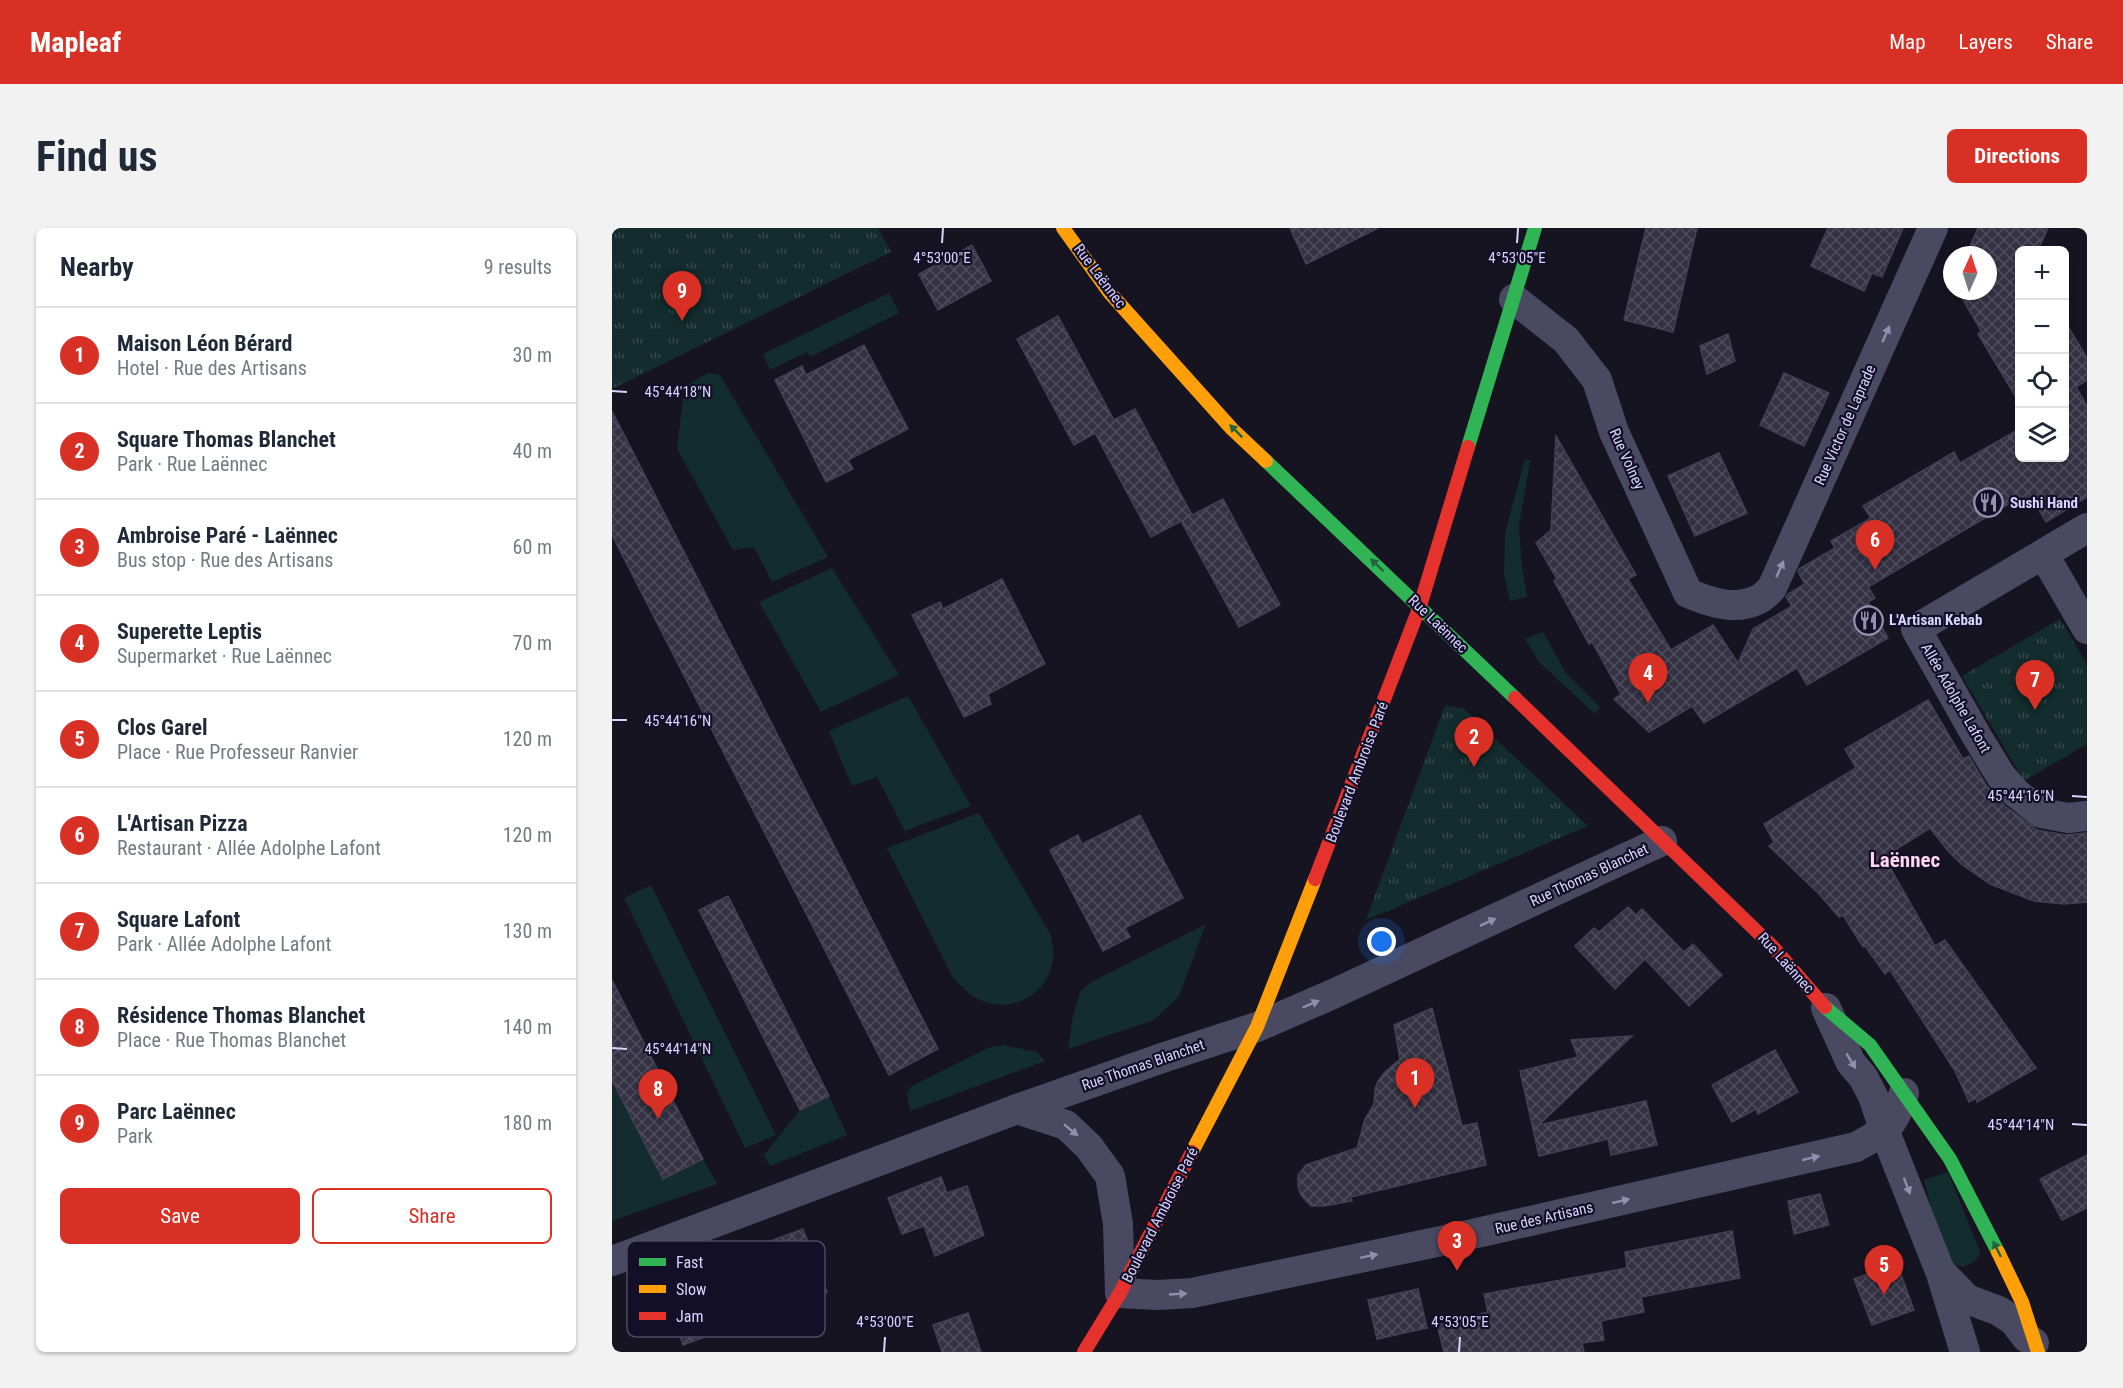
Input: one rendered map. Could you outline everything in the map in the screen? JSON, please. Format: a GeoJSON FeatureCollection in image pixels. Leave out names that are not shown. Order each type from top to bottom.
{"type":"FeatureCollection","features":[{"type":"Feature","properties":{"kind":"street","name":"Rue Laënnec"},"geometry":{"type":"LineString","coordinates":[[1064,228],[1109,292],[1232,429],[1420,606],[1773,948],[1826,1008],[1870,1045],[1950,1159],[1971,1195],[2014,1321],[2036,1348]]}},
{"type":"Feature","properties":{"kind":"street","name":"Boulevard Ambroise Paré"},"geometry":{"type":"LineString","coordinates":[[1084,1352],[1120,1293],[1257,1027],[1420,606],[1535,228]]}},
{"type":"Feature","properties":{"kind":"street","name":"Rue Victor de Laprade"},"geometry":{"type":"LineString","coordinates":[[1739,605],[1758,600],[1772,588],[1934,228]]}},
{"type":"Feature","properties":{"kind":"street","name":"Rue Volney"},"geometry":{"type":"LineString","coordinates":[[1514,299],[1566,340],[1597,380],[1614,432],[1688,593],[1712,603],[1739,605]]}},
{"type":"Feature","properties":{"kind":"street","name":"Allée Adolphe Lafont"},"geometry":{"type":"LineString","coordinates":[[2087,528],[1916,629],[1976,735],[2001,776],[2016,793],[2041,813],[2068,818],[2087,816]]}},
{"type":"Feature","properties":{"kind":"street"},"geometry":{"type":"LineString","coordinates":[[2044,555],[2087,629]]}},
{"type":"Feature","properties":{"kind":"street","name":"Rue Thomas Blanchet"},"geometry":{"type":"LineString","coordinates":[[665,1241],[1017,1109],[1257,1027],[1334,994],[1662,841]]}},
{"type":"Feature","properties":{"kind":"street","name":"Rue Laënnec"},"geometry":{"type":"LineString","coordinates":[[1826,1008],[1851,1063],[1863,1077],[1873,1096],[1940,1271],[1967,1299],[2011,1307]]}},
{"type":"Feature","properties":{"kind":"street"},"geometry":{"type":"LineString","coordinates":[[1885,1132],[1900,1108],[1904,1093]]}},
{"type":"Feature","properties":{"kind":"street","name":"Boulevard Ambroise Paré"},"geometry":{"type":"LineString","coordinates":[[1017,1109],[1066,1125],[1089,1147],[1110,1176],[1118,1224],[1120,1293]]}},
{"type":"Feature","properties":{"kind":"street","name":"Rue des Artisans"},"geometry":{"type":"LineString","coordinates":[[1120,1293],[1158,1295],[1192,1293],[1319,1267],[1824,1156],[1856,1147],[1885,1132]]}},
{"type":"Feature","properties":{"kind":"street","name":"Rue Thomas Blanchet"},"geometry":{"type":"LineString","coordinates":[[612,1261],[627,1255]]}},
{"type":"Feature","properties":{"kind":"street"},"geometry":{"type":"LineString","coordinates":[[1940,1271],[1961,1339],[2011,1307]]}},
{"type":"Feature","properties":{"kind":"green space"},"geometry":{"type":"Polygon","coordinates":[[[612,228],[878,228],[891,252],[612,389],[612,228]]]}},
{"type":"Feature","properties":{"kind":"green space"},"geometry":{"type":"Polygon","coordinates":[[[889,293],[899,313],[810,357],[807,352],[770,370],[763,354],[889,293]]]}},
{"type":"Feature","properties":{"kind":"green space"},"geometry":{"type":"Polygon","coordinates":[[[708,373],[720,375],[828,557],[772,582],[754,547],[733,550],[677,449],[683,398],[689,384],[708,373]]]}},
{"type":"Feature","properties":{"kind":"green space"},"geometry":{"type":"Polygon","coordinates":[[[1525,459],[1530,461],[1519,526],[1527,597],[1510,601],[1504,574],[1505,533],[1525,459]]]}},
{"type":"Feature","properties":{"kind":"green space"},"geometry":{"type":"Polygon","coordinates":[[[832,568],[899,675],[821,712],[759,602],[832,568]]]}},
{"type":"Feature","properties":{"kind":"green space"},"geometry":{"type":"Polygon","coordinates":[[[2060,619],[2087,664],[2087,744],[2024,781],[1962,676],[2060,619]]]}},
{"type":"Feature","properties":{"kind":"green space"},"geometry":{"type":"Polygon","coordinates":[[[1543,632],[1566,673],[1600,707],[1595,714],[1539,662],[1525,639],[1543,632]]]}},
{"type":"Feature","properties":{"kind":"green space"},"geometry":{"type":"Polygon","coordinates":[[[908,696],[971,806],[905,831],[877,777],[852,786],[829,731],[908,696]]]}},
{"type":"Feature","properties":{"kind":"green space"},"geometry":{"type":"Polygon","coordinates":[[[1445,705],[1463,708],[1588,826],[1366,920],[1445,705]]]}},
{"type":"Feature","properties":{"kind":"green space"},"geometry":{"type":"Polygon","coordinates":[[[979,813],[1051,935],[1053,959],[1046,980],[1031,996],[1011,1004],[1000,1005],[978,999],[953,978],[887,848],[979,813]]]}},
{"type":"Feature","properties":{"kind":"green space"},"geometry":{"type":"Polygon","coordinates":[[[651,885],[776,1135],[745,1148],[624,898],[651,885]]]}},
{"type":"Feature","properties":{"kind":"green space"},"geometry":{"type":"Polygon","coordinates":[[[1206,924],[1179,996],[1154,1020],[1068,1049],[1073,1016],[1080,992],[1091,982],[1206,924]]]}},
{"type":"Feature","properties":{"kind":"green space"},"geometry":{"type":"Polygon","coordinates":[[[1004,1045],[1037,1052],[1045,1061],[910,1111],[907,1094],[912,1086],[988,1048],[1004,1045]]]}},
{"type":"Feature","properties":{"kind":"green space"},"geometry":{"type":"Polygon","coordinates":[[[612,1080],[663,1179],[703,1159],[717,1184],[612,1221],[612,1080]]]}},
{"type":"Feature","properties":{"kind":"green space"},"geometry":{"type":"Polygon","coordinates":[[[829,1096],[847,1135],[770,1166],[764,1155],[800,1110],[829,1096]]]}},
{"type":"Feature","properties":{"kind":"green space"},"geometry":{"type":"Polygon","coordinates":[[[1948,1172],[1981,1254],[1972,1263],[1962,1267],[1954,1264],[1943,1254],[1924,1180],[1948,1172]]]}},
{"type":"Feature","properties":{"kind":"building"},"geometry":{"type":"Polygon","coordinates":[[[1290,228],[1378,228],[1306,264],[1290,228]]]}},
{"type":"Feature","properties":{"kind":"building"},"geometry":{"type":"Polygon","coordinates":[[[1646,228],[1697,228],[1673,332],[1624,320],[1646,228]]]}},
{"type":"Feature","properties":{"kind":"building"},"geometry":{"type":"Polygon","coordinates":[[[1828,228],[1903,228],[1882,277],[1872,273],[1864,291],[1811,266],[1828,228]]]}},
{"type":"Feature","properties":{"kind":"building"},"geometry":{"type":"Polygon","coordinates":[[[1978,228],[2048,228],[2040,246],[2015,246],[2015,395],[1978,334],[1981,331],[1963,300],[1997,300],[1997,246],[1970,246],[1978,228]]]}},
{"type":"Feature","properties":{"kind":"building"},"geometry":{"type":"Polygon","coordinates":[[[972,245],[991,281],[938,310],[919,274],[972,245]]]}},
{"type":"Feature","properties":{"kind":"building"},"geometry":{"type":"Polygon","coordinates":[[[1058,316],[1114,420],[1135,409],[1192,515],[1223,499],[1280,605],[1239,627],[1181,521],[1151,537],[1095,433],[1074,445],[1017,339],[1058,316]]]}},
{"type":"Feature","properties":{"kind":"building"},"geometry":{"type":"Polygon","coordinates":[[[2069,328],[2087,358],[2087,380],[2076,387],[2087,406],[2087,497],[2046,522],[2034,501],[2027,505],[2022,496],[1868,587],[1875,598],[1868,602],[1888,638],[1807,685],[1797,668],[1704,723],[1692,706],[1649,732],[1614,699],[1621,694],[1592,642],[1589,644],[1554,581],[1557,579],[1536,543],[1551,530],[1556,436],[1636,575],[1628,579],[1671,650],[1713,625],[1738,663],[1753,629],[1792,606],[1786,597],[1805,584],[1798,572],[1799,569],[1835,548],[1831,541],[1871,518],[1863,506],[1954,452],[1960,463],[2015,431],[2015,462],[2069,462],[2069,328]]]}},
{"type":"Feature","properties":{"kind":"building"},"geometry":{"type":"Polygon","coordinates":[[[1728,334],[1735,361],[1707,374],[1700,346],[1728,334]]]}},
{"type":"Feature","properties":{"kind":"building"},"geometry":{"type":"Polygon","coordinates":[[[864,345],[908,429],[848,460],[853,469],[826,482],[775,380],[802,366],[806,375],[864,345]]]}},
{"type":"Feature","properties":{"kind":"building"},"geometry":{"type":"Polygon","coordinates":[[[1784,373],[1829,393],[1804,446],[1760,425],[1784,373]]]}},
{"type":"Feature","properties":{"kind":"building"},"geometry":{"type":"Polygon","coordinates":[[[612,411],[938,1049],[889,1075],[612,535],[612,411]]]}},
{"type":"Feature","properties":{"kind":"building"},"geometry":{"type":"Polygon","coordinates":[[[1719,453],[1747,513],[1695,536],[1668,476],[1719,453]]]}},
{"type":"Feature","properties":{"kind":"building"},"geometry":{"type":"Polygon","coordinates":[[[1002,579],[1045,664],[988,694],[991,704],[964,717],[912,615],[940,602],[943,609],[1002,579]]]}},
{"type":"Feature","properties":{"kind":"building"},"geometry":{"type":"Polygon","coordinates":[[[1928,700],[1963,759],[1969,756],[1986,785],[2005,806],[2037,830],[2065,835],[2087,833],[2087,902],[2064,904],[2034,901],[1990,884],[1961,864],[1930,828],[1884,857],[1935,946],[1945,940],[2036,1068],[1977,1102],[1976,1098],[1969,1102],[1955,1071],[1890,970],[1885,974],[1865,946],[1863,947],[1843,915],[1839,917],[1819,894],[1769,846],[1774,842],[1764,824],[1856,768],[1845,749],[1928,700]]]}},
{"type":"Feature","properties":{"kind":"building"},"geometry":{"type":"Polygon","coordinates":[[[1140,815],[1183,898],[1125,928],[1130,937],[1103,951],[1050,850],[1078,835],[1082,844],[1140,815]]]}},
{"type":"Feature","properties":{"kind":"building"},"geometry":{"type":"Polygon","coordinates":[[[728,896],[829,1096],[800,1110],[699,910],[728,896]]]}},
{"type":"Feature","properties":{"kind":"building"},"geometry":{"type":"Polygon","coordinates":[[[1628,907],[1636,915],[1642,909],[1684,952],[1693,944],[1722,975],[1689,1006],[1645,959],[1615,989],[1575,946],[1594,928],[1599,932],[1628,907]]]}},
{"type":"Feature","properties":{"kind":"building"},"geometry":{"type":"Polygon","coordinates":[[[612,980],[703,1159],[663,1179],[612,1080],[612,980]]]}},
{"type":"Feature","properties":{"kind":"building"},"geometry":{"type":"Polygon","coordinates":[[[1432,1008],[1462,1126],[1477,1123],[1486,1165],[1351,1197],[1352,1201],[1311,1206],[1301,1195],[1298,1175],[1306,1165],[1357,1148],[1365,1119],[1374,1104],[1378,1081],[1400,1059],[1394,1025],[1432,1008]]]}},
{"type":"Feature","properties":{"kind":"building"},"geometry":{"type":"Polygon","coordinates":[[[1632,1036],[1539,1125],[1646,1101],[1657,1145],[1611,1155],[1608,1139],[1539,1156],[1520,1071],[1578,1057],[1571,1040],[1632,1036]]]}},
{"type":"Feature","properties":{"kind":"building"},"geometry":{"type":"Polygon","coordinates":[[[1775,1050],[1798,1092],[1758,1114],[1756,1109],[1732,1122],[1712,1085],[1775,1050]]]}},
{"type":"Feature","properties":{"kind":"building"},"geometry":{"type":"Polygon","coordinates":[[[2087,1155],[2087,1208],[2062,1220],[2040,1179],[2087,1155]]]}},
{"type":"Feature","properties":{"kind":"building"},"geometry":{"type":"Polygon","coordinates":[[[941,1177],[947,1193],[967,1186],[984,1235],[935,1256],[924,1226],[902,1234],[888,1198],[941,1177]]]}},
{"type":"Feature","properties":{"kind":"building"},"geometry":{"type":"Polygon","coordinates":[[[1820,1194],[1829,1225],[1794,1234],[1788,1201],[1820,1194]]]}},
{"type":"Feature","properties":{"kind":"building"},"geometry":{"type":"Polygon","coordinates":[[[803,1229],[808,1241],[770,1241],[803,1229]]]}},
{"type":"Feature","properties":{"kind":"building"},"geometry":{"type":"Polygon","coordinates":[[[1732,1231],[1740,1278],[1641,1297],[1644,1312],[1601,1321],[1604,1340],[1582,1343],[1584,1352],[1444,1352],[1437,1325],[1488,1312],[1484,1294],[1627,1268],[1625,1252],[1732,1231]]]}},
{"type":"Feature","properties":{"kind":"building"},"geometry":{"type":"Polygon","coordinates":[[[1897,1263],[1914,1310],[1872,1325],[1854,1279],[1897,1263]]]}},
{"type":"Feature","properties":{"kind":"building"},"geometry":{"type":"Polygon","coordinates":[[[1418,1289],[1427,1328],[1377,1339],[1368,1300],[1418,1289]]]}},
{"type":"Feature","properties":{"kind":"building"},"geometry":{"type":"Polygon","coordinates":[[[968,1313],[981,1352],[942,1352],[933,1325],[968,1313]]]}},
{"type":"Feature","properties":{"kind":"building"},"geometry":{"type":"Polygon","coordinates":[[[680,1337],[705,1337],[683,1345],[680,1337]]]}},
{"type":"Feature","properties":{"kind":"traffic: fast"},"geometry":{"type":"LineString","coordinates":[[1468,447],[1535,228]]}},
{"type":"Feature","properties":{"kind":"traffic: fast"},"geometry":{"type":"LineString","coordinates":[[1266,461],[1515,698]]}},
{"type":"Feature","properties":{"kind":"traffic: fast"},"geometry":{"type":"LineString","coordinates":[[1825,1007],[1870,1045],[1950,1159],[1998,1252]]}},
{"type":"Feature","properties":{"kind":"traffic: slow"},"geometry":{"type":"LineString","coordinates":[[1063,228],[1109,292],[1232,429],[1266,461]]}},
{"type":"Feature","properties":{"kind":"traffic: slow"},"geometry":{"type":"LineString","coordinates":[[1192,1152],[1257,1027],[1315,879]]}},
{"type":"Feature","properties":{"kind":"traffic: slow"},"geometry":{"type":"LineString","coordinates":[[1998,1252],[2022,1302],[2038,1352]]}},
{"type":"Feature","properties":{"kind":"traffic: jam"},"geometry":{"type":"LineString","coordinates":[[1315,879],[1420,606],[1468,447]]}},
{"type":"Feature","properties":{"kind":"traffic: jam"},"geometry":{"type":"LineString","coordinates":[[1515,698],[1773,947],[1825,1007]]}},
{"type":"Feature","properties":{"kind":"traffic: jam"},"geometry":{"type":"LineString","coordinates":[[1084,1352],[1120,1293],[1192,1152]]}},
{"type":"Feature","properties":{"kind":"place","name":"Parc Laënnec"},"geometry":{"type":"Point","coordinates":[682,321]}},
{"type":"Feature","properties":{"kind":"place","name":"Sushi Hand"},"geometry":{"type":"Point","coordinates":[1989,503]}},
{"type":"Feature","properties":{"kind":"place","name":"L'Artisan Pizza"},"geometry":{"type":"Point","coordinates":[1875,570]}},
{"type":"Feature","properties":{"kind":"place","name":"L'Artisan Kebab"},"geometry":{"type":"Point","coordinates":[1868,620]}},
{"type":"Feature","properties":{"kind":"place","name":"Superette Leptis"},"geometry":{"type":"Point","coordinates":[1648,703]}},
{"type":"Feature","properties":{"kind":"place","name":"Square Lafont"},"geometry":{"type":"Point","coordinates":[2035,710]}},
{"type":"Feature","properties":{"kind":"place","name":"Square Thomas Blanchet"},"geometry":{"type":"Point","coordinates":[1474,767]}},
{"type":"Feature","properties":{"kind":"place","name":"Maison Léon Bérard"},"geometry":{"type":"Point","coordinates":[1415,1108]}},
{"type":"Feature","properties":{"kind":"place","name":"Résidence Thomas Blanchet"},"geometry":{"type":"Point","coordinates":[658,1119]}},
{"type":"Feature","properties":{"kind":"place","name":"Ambroise Paré - Laënnec"},"geometry":{"type":"Point","coordinates":[1457,1271]}},
{"type":"Feature","properties":{"kind":"place","name":"Clos Garel"},"geometry":{"type":"Point","coordinates":[1884,1295]}},
{"type":"Feature","properties":{"kind":"district","name":"Laënnec"},"geometry":{"type":"Point","coordinates":[1905,860]}}]}
